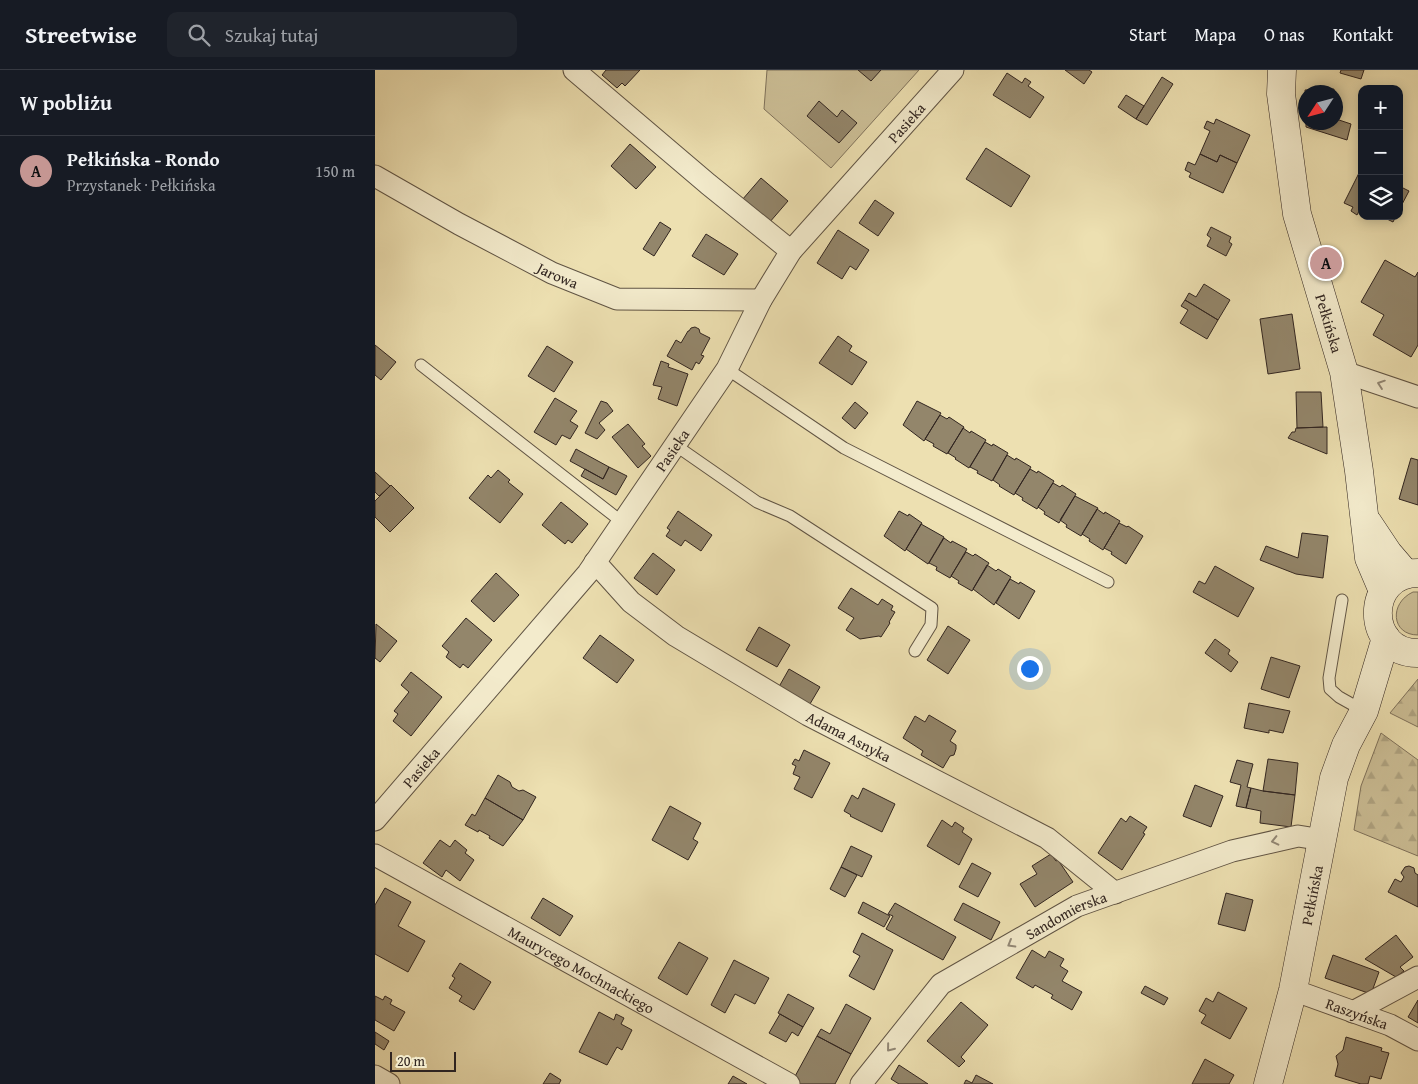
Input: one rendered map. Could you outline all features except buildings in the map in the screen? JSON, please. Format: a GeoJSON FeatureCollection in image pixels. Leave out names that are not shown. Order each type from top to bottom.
{"type":"FeatureCollection","features":[{"type":"Feature","properties":{"kind":"street"},"geometry":{"type":"LineString","coordinates":[[574,70],[708,184],[791,251]]}},
{"type":"Feature","properties":{"kind":"street","name":"Pełkińska"},"geometry":{"type":"LineString","coordinates":[[1282,70],[1281,94],[1297,214],[1344,372],[1369,558],[1383,592]]}},
{"type":"Feature","properties":{"kind":"street","name":"Pasieka"},"geometry":{"type":"LineString","coordinates":[[375,820],[595,562],[727,369],[761,300],[791,251],[944,73]]}},
{"type":"Feature","properties":{"kind":"street","name":"Jarowa"},"geometry":{"type":"LineString","coordinates":[[375,176],[459,224],[552,272],[617,299],[761,300]]}},
{"type":"Feature","properties":{"kind":"street"},"geometry":{"type":"LineString","coordinates":[[1344,372],[1418,397]]}},
{"type":"Feature","properties":{"kind":"street","name":"Pełkińska"},"geometry":{"type":"LineString","coordinates":[[1365,517],[1388,553],[1412,574]]}},
{"type":"Feature","properties":{"kind":"street","name":"Adama Asnyka"},"geometry":{"type":"LineString","coordinates":[[595,562],[631,602],[676,636],[808,715],[1047,838],[1115,893]]}},
{"type":"Feature","properties":{"kind":"street"},"geometry":{"type":"LineString","coordinates":[[1412,574],[1391,582],[1378,602],[1377,614],[1379,625],[1391,644],[1401,650],[1415,653]]}},
{"type":"Feature","properties":{"kind":"street","name":"Pełkińska"},"geometry":{"type":"LineString","coordinates":[[1268,1084],[1293,990],[1334,778],[1346,745],[1364,711],[1386,638]]}},
{"type":"Feature","properties":{"kind":"street","name":"Pełkińska"},"geometry":{"type":"LineString","coordinates":[[1364,711],[1415,653]]}},
{"type":"Feature","properties":{"kind":"street","name":"Sandomierska"},"geometry":{"type":"LineString","coordinates":[[861,1084],[941,984],[1077,906],[1232,851],[1299,836],[1323,840]]}},
{"type":"Feature","properties":{"kind":"street","name":"Maurycego Mochnackiego"},"geometry":{"type":"LineString","coordinates":[[375,855],[789,1084]]}},
{"type":"Feature","properties":{"kind":"street"},"geometry":{"type":"LineString","coordinates":[[1353,1012],[1418,976]]}},
{"type":"Feature","properties":{"kind":"street","name":"Raszyńska"},"geometry":{"type":"LineString","coordinates":[[1293,990],[1390,1025],[1418,1040]]}},
{"type":"Feature","properties":{"kind":"street"},"geometry":{"type":"LineString","coordinates":[[375,1076],[389,1084]]}},
{"type":"Feature","properties":{"kind":"lane"},"geometry":{"type":"LineString","coordinates":[[421,365],[622,522]]}},
{"type":"Feature","properties":{"kind":"lane"},"geometry":{"type":"LineString","coordinates":[[727,369],[844,448],[1108,582]]}},
{"type":"Feature","properties":{"kind":"lane"},"geometry":{"type":"LineString","coordinates":[[675,445],[757,502],[790,516],[932,608],[931,625],[915,651]]}},
{"type":"Feature","properties":{"kind":"lane"},"geometry":{"type":"LineString","coordinates":[[1342,600],[1329,678],[1330,689],[1339,697],[1364,711]]}},
{"type":"Feature","properties":{"kind":"green space"},"geometry":{"type":"Polygon","coordinates":[[[767,70],[919,70],[831,168],[764,109],[767,70]]]}},
{"type":"Feature","properties":{"kind":"green space"},"geometry":{"type":"Polygon","coordinates":[[[1413,592],[1418,592],[1418,635],[1409,634],[1402,630],[1396,618],[1400,603],[1413,592]]]}},
{"type":"Feature","properties":{"kind":"green space"},"geometry":{"type":"Polygon","coordinates":[[[1418,679],[1418,727],[1390,713],[1418,679]]]}},
{"type":"Feature","properties":{"kind":"green space"},"geometry":{"type":"Polygon","coordinates":[[[1381,733],[1418,760],[1418,856],[1354,830],[1361,786],[1381,733]]]}},
{"type":"Feature","properties":{"kind":"place","name":"Pełkińska - Rondo"},"geometry":{"type":"Point","coordinates":[1326,263]}}]}
